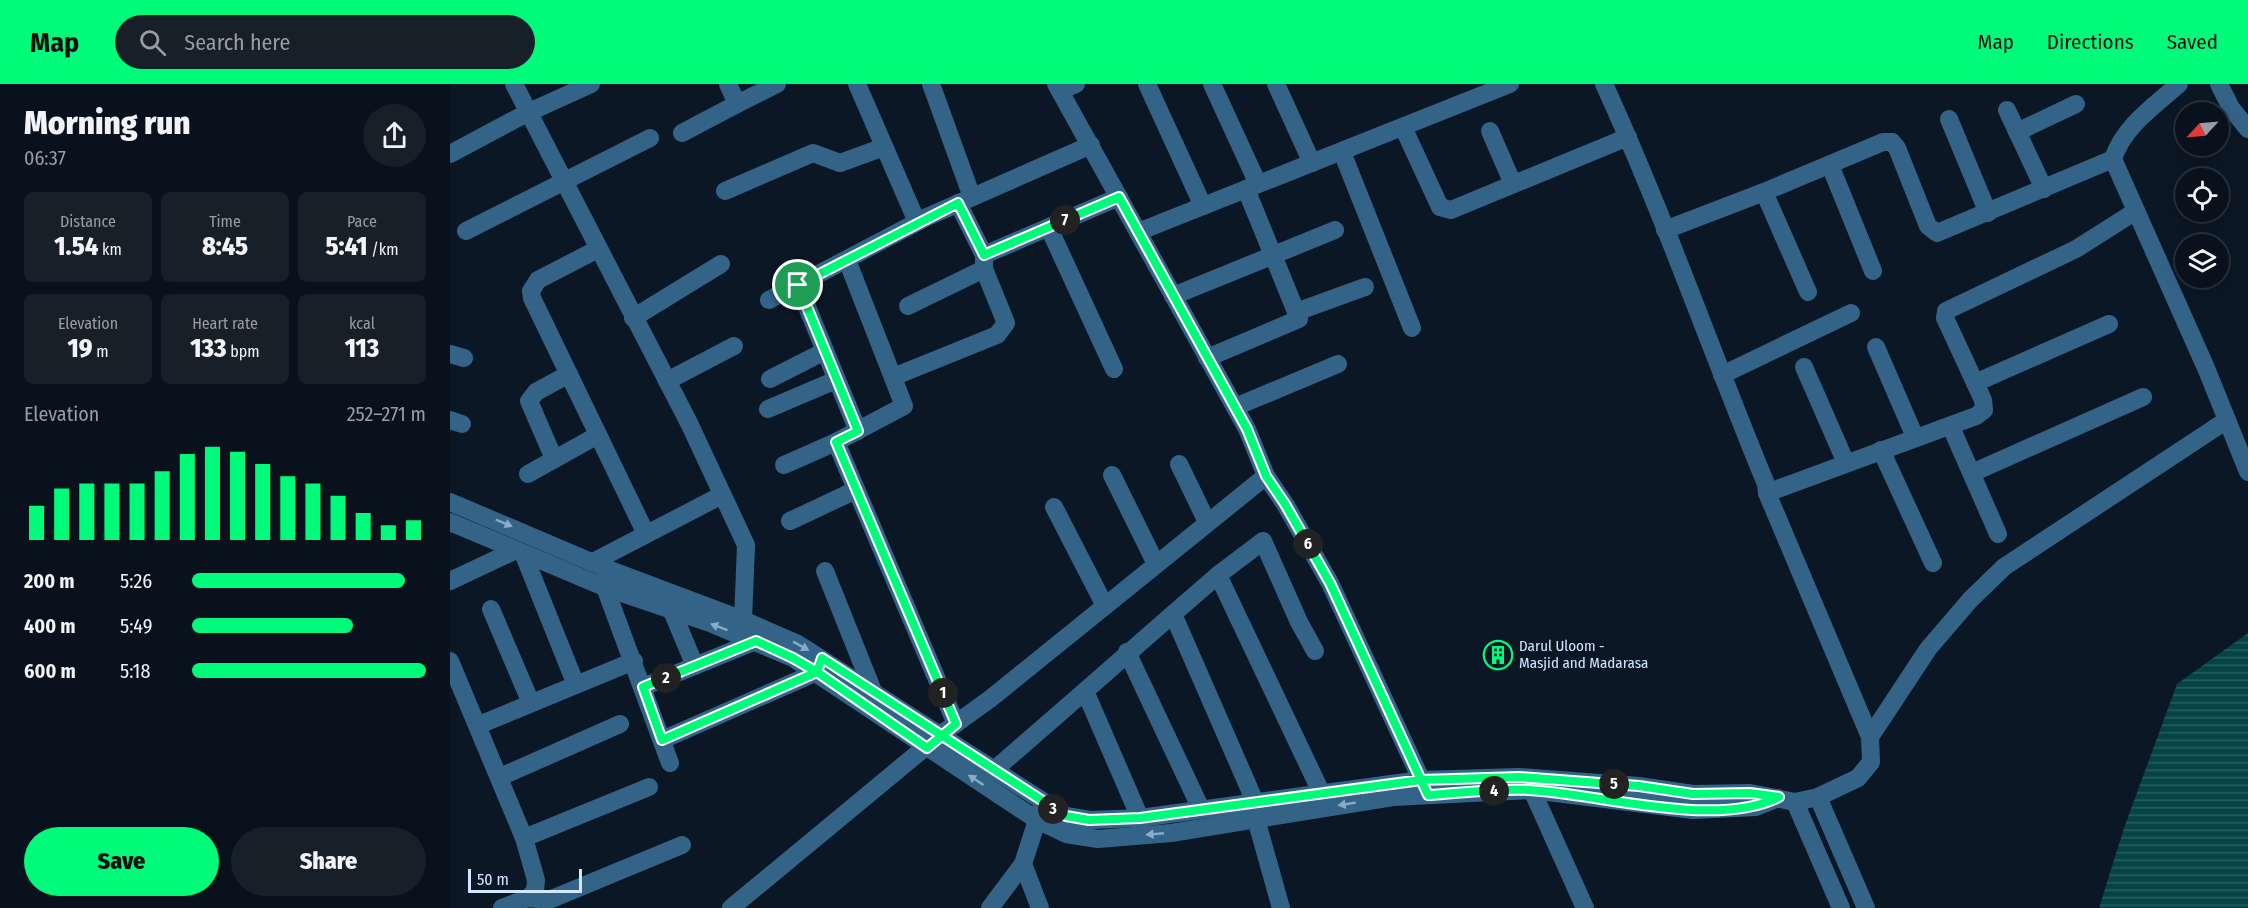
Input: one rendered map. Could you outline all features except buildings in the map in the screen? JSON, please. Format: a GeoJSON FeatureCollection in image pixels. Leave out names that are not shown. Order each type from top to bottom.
{"type":"FeatureCollection","features":[{"type":"Feature","properties":{"kind":"street"},"geometry":{"type":"LineString","coordinates":[[514,84],[667,381],[746,545],[743,620]]}},
{"type":"Feature","properties":{"kind":"street"},"geometry":{"type":"LineString","coordinates":[[450,154],[527,113],[591,84]]}},
{"type":"Feature","properties":{"kind":"street"},"geometry":{"type":"LineString","coordinates":[[728,84],[737,104]]}},
{"type":"Feature","properties":{"kind":"street"},"geometry":{"type":"LineString","coordinates":[[682,133],[777,84]]}},
{"type":"Feature","properties":{"kind":"street"},"geometry":{"type":"LineString","coordinates":[[857,84],[917,222]]}},
{"type":"Feature","properties":{"kind":"street"},"geometry":{"type":"LineString","coordinates":[[893,377],[1003,330],[1005,318],[984,262],[931,84]]}},
{"type":"Feature","properties":{"kind":"street"},"geometry":{"type":"LineString","coordinates":[[1147,84],[1203,206]]}},
{"type":"Feature","properties":{"kind":"street"},"geometry":{"type":"LineString","coordinates":[[1207,358],[1299,318],[1212,84]]}},
{"type":"Feature","properties":{"kind":"street"},"geometry":{"type":"LineString","coordinates":[[1276,84],[1312,163]]}},
{"type":"Feature","properties":{"kind":"street"},"geometry":{"type":"LineString","coordinates":[[450,502],[596,564],[780,635],[933,742],[1037,820],[1066,834],[1098,839],[1171,833],[1321,792],[1425,788],[1532,790],[1685,810],[1756,807],[1787,799],[1818,797],[1858,778],[1870,762],[1870,737],[1767,493],[1766,484],[1628,137],[1604,84]]}},
{"type":"Feature","properties":{"kind":"street"},"geometry":{"type":"LineString","coordinates":[[2179,84],[2131,126],[2118,144],[2113,159],[2248,472]]}},
{"type":"Feature","properties":{"kind":"street"},"geometry":{"type":"LineString","coordinates":[[2218,84],[2231,108],[2248,129]]}},
{"type":"Feature","properties":{"kind":"street"},"geometry":{"type":"LineString","coordinates":[[1138,232],[1504,85]]}},
{"type":"Feature","properties":{"kind":"street"},"geometry":{"type":"LineString","coordinates":[[1064,86],[1091,145],[1235,407],[1266,476],[1285,504],[1330,583],[1425,788]]}},
{"type":"Feature","properties":{"kind":"street"},"geometry":{"type":"LineString","coordinates":[[2017,132],[2076,104]]}},
{"type":"Feature","properties":{"kind":"street"},"geometry":{"type":"LineString","coordinates":[[2007,110],[2044,189]]}},
{"type":"Feature","properties":{"kind":"street"},"geometry":{"type":"LineString","coordinates":[[1949,119],[1988,213]]}},
{"type":"Feature","properties":{"kind":"street"},"geometry":{"type":"LineString","coordinates":[[1403,127],[1440,207],[1451,210],[1628,137]]}},
{"type":"Feature","properties":{"kind":"street"},"geometry":{"type":"LineString","coordinates":[[1490,131],[1513,184]]}},
{"type":"Feature","properties":{"kind":"street"},"geometry":{"type":"LineString","coordinates":[[466,231],[565,183],[650,138]]}},
{"type":"Feature","properties":{"kind":"street"},"geometry":{"type":"LineString","coordinates":[[1665,230],[1764,192],[1883,142],[1892,142],[1931,230],[1943,232],[2113,159]]}},
{"type":"Feature","properties":{"kind":"street"},"geometry":{"type":"LineString","coordinates":[[769,300],[917,222],[1091,145]]}},
{"type":"Feature","properties":{"kind":"street"},"geometry":{"type":"LineString","coordinates":[[725,191],[813,153],[840,163],[884,147]]}},
{"type":"Feature","properties":{"kind":"street"},"geometry":{"type":"LineString","coordinates":[[1342,152],[1412,328]]}},
{"type":"Feature","properties":{"kind":"street"},"geometry":{"type":"LineString","coordinates":[[1830,165],[1873,271]]}},
{"type":"Feature","properties":{"kind":"street"},"geometry":{"type":"LineString","coordinates":[[1764,192],[1808,292]]}},
{"type":"Feature","properties":{"kind":"street"},"geometry":{"type":"LineString","coordinates":[[908,306],[1049,228],[1119,197]]}},
{"type":"Feature","properties":{"kind":"street"},"geometry":{"type":"LineString","coordinates":[[1767,493],[1915,437],[1952,427],[1984,410],[1983,400],[1945,318],[1946,311],[2076,249],[2136,211]]}},
{"type":"Feature","properties":{"kind":"street"},"geometry":{"type":"LineString","coordinates":[[1049,228],[1114,369]]}},
{"type":"Feature","properties":{"kind":"street"},"geometry":{"type":"LineString","coordinates":[[1173,296],[1273,253],[1335,230]]}},
{"type":"Feature","properties":{"kind":"street"},"geometry":{"type":"LineString","coordinates":[[598,249],[538,280],[531,291],[532,298],[646,534]]}},
{"type":"Feature","properties":{"kind":"street"},"geometry":{"type":"LineString","coordinates":[[784,465],[836,442],[904,406],[848,260]]}},
{"type":"Feature","properties":{"kind":"street"},"geometry":{"type":"LineString","coordinates":[[633,318],[721,264]]}},
{"type":"Feature","properties":{"kind":"street"},"geometry":{"type":"LineString","coordinates":[[798,285],[858,431]]}},
{"type":"Feature","properties":{"kind":"street"},"geometry":{"type":"LineString","coordinates":[[1296,312],[1365,287]]}},
{"type":"Feature","properties":{"kind":"street"},"geometry":{"type":"LineString","coordinates":[[1722,375],[1851,313]]}},
{"type":"Feature","properties":{"kind":"street"},"geometry":{"type":"LineString","coordinates":[[1975,383],[2109,324]]}},
{"type":"Feature","properties":{"kind":"street"},"geometry":{"type":"LineString","coordinates":[[667,381],[734,346]]}},
{"type":"Feature","properties":{"kind":"street"},"geometry":{"type":"LineString","coordinates":[[1876,347],[1915,437]]}},
{"type":"Feature","properties":{"kind":"street"},"geometry":{"type":"LineString","coordinates":[[771,380],[825,351]]}},
{"type":"Feature","properties":{"kind":"street"},"geometry":{"type":"LineString","coordinates":[[1235,407],[1338,364]]}},
{"type":"Feature","properties":{"kind":"street"},"geometry":{"type":"LineString","coordinates":[[1804,367],[1846,463]]}},
{"type":"Feature","properties":{"kind":"street"},"geometry":{"type":"LineString","coordinates":[[554,459],[529,401],[536,392],[569,374]]}},
{"type":"Feature","properties":{"kind":"street"},"geometry":{"type":"LineString","coordinates":[[768,409],[836,380]]}},
{"type":"Feature","properties":{"kind":"street"},"geometry":{"type":"LineString","coordinates":[[1972,473],[2143,397]]}},
{"type":"Feature","properties":{"kind":"street"},"geometry":{"type":"LineString","coordinates":[[1870,737],[1928,649],[1970,600],[2004,567],[2227,420]]}},
{"type":"Feature","properties":{"kind":"street"},"geometry":{"type":"LineString","coordinates":[[1952,427],[1998,534]]}},
{"type":"Feature","properties":{"kind":"street"},"geometry":{"type":"LineString","coordinates":[[528,474],[598,435]]}},
{"type":"Feature","properties":{"kind":"street"},"geometry":{"type":"LineString","coordinates":[[836,442],[956,724]]}},
{"type":"Feature","properties":{"kind":"street"},"geometry":{"type":"LineString","coordinates":[[1881,450],[1933,564]]}},
{"type":"Feature","properties":{"kind":"street"},"geometry":{"type":"LineString","coordinates":[[1179,464],[1208,522]]}},
{"type":"Feature","properties":{"kind":"street"},"geometry":{"type":"LineString","coordinates":[[1112,475],[1156,564]]}},
{"type":"Feature","properties":{"kind":"street"},"geometry":{"type":"LineString","coordinates":[[732,907],[933,742],[1266,476]]}},
{"type":"Feature","properties":{"kind":"street"},"geometry":{"type":"LineString","coordinates":[[790,521],[856,490]]}},
{"type":"Feature","properties":{"kind":"street"},"geometry":{"type":"LineString","coordinates":[[596,564],[646,534],[722,495]]}},
{"type":"Feature","properties":{"kind":"street"},"geometry":{"type":"LineString","coordinates":[[1054,507],[1105,606]]}},
{"type":"Feature","properties":{"kind":"street"},"geometry":{"type":"LineString","coordinates":[[450,522],[604,587],[756,641],[793,658],[820,665],[873,691],[933,742],[993,771],[1066,816],[1089,820],[1140,818],[1201,809],[1256,811],[1386,798],[1425,788],[1519,777],[1639,786],[1693,794],[1750,793],[1787,799]]}},
{"type":"Feature","properties":{"kind":"street"},"geometry":{"type":"LineString","coordinates":[[993,771],[1126,652],[1218,575],[1263,541],[1299,622],[1315,651]]}},
{"type":"Feature","properties":{"kind":"street"},"geometry":{"type":"LineString","coordinates":[[450,581],[520,552]]}},
{"type":"Feature","properties":{"kind":"street"},"geometry":{"type":"LineString","coordinates":[[520,552],[576,685]]}},
{"type":"Feature","properties":{"kind":"street"},"geometry":{"type":"LineString","coordinates":[[596,564],[634,661],[670,763]]}},
{"type":"Feature","properties":{"kind":"street"},"geometry":{"type":"LineString","coordinates":[[825,571],[873,691]]}},
{"type":"Feature","properties":{"kind":"street"},"geometry":{"type":"LineString","coordinates":[[1218,575],[1321,792]]}},
{"type":"Feature","properties":{"kind":"street"},"geometry":{"type":"LineString","coordinates":[[491,609],[531,704]]}},
{"type":"Feature","properties":{"kind":"street"},"geometry":{"type":"LineString","coordinates":[[672,611],[695,666]]}},
{"type":"Feature","properties":{"kind":"street"},"geometry":{"type":"LineString","coordinates":[[1173,614],[1256,811],[1281,908]]}},
{"type":"Feature","properties":{"kind":"street"},"geometry":{"type":"LineString","coordinates":[[643,687],[756,641]]}},
{"type":"Feature","properties":{"kind":"street"},"geometry":{"type":"LineString","coordinates":[[1126,652],[1201,809]]}},
{"type":"Feature","properties":{"kind":"street"},"geometry":{"type":"LineString","coordinates":[[450,660],[479,725],[524,838],[536,880],[535,891],[517,904]]}},
{"type":"Feature","properties":{"kind":"street"},"geometry":{"type":"LineString","coordinates":[[479,725],[634,661]]}},
{"type":"Feature","properties":{"kind":"street"},"geometry":{"type":"LineString","coordinates":[[662,740],[820,665]]}},
{"type":"Feature","properties":{"kind":"street"},"geometry":{"type":"LineString","coordinates":[[1085,691],[1140,818]]}},
{"type":"Feature","properties":{"kind":"street"},"geometry":{"type":"LineString","coordinates":[[500,777],[620,724]]}},
{"type":"Feature","properties":{"kind":"street"},"geometry":{"type":"LineString","coordinates":[[524,838],[649,787]]}},
{"type":"Feature","properties":{"kind":"street"},"geometry":{"type":"LineString","coordinates":[[1532,790],[1583,907]]}},
{"type":"Feature","properties":{"kind":"street"},"geometry":{"type":"LineString","coordinates":[[1818,797],[1866,908]]}},
{"type":"Feature","properties":{"kind":"street"},"geometry":{"type":"LineString","coordinates":[[1787,799],[1841,908]]}},
{"type":"Feature","properties":{"kind":"street"},"geometry":{"type":"LineString","coordinates":[[990,908],[1023,864],[1042,802]]}},
{"type":"Feature","properties":{"kind":"street"},"geometry":{"type":"LineString","coordinates":[[517,904],[549,900],[682,845]]}},
{"type":"Feature","properties":{"kind":"street"},"geometry":{"type":"LineString","coordinates":[[1023,864],[1040,908]]}},
{"type":"Feature","properties":{"kind":"shaded area"},"geometry":{"type":"Polygon","coordinates":[[[2248,633],[2248,908],[2099,908],[2124,828],[2177,684],[2248,633]]]}},
{"type":"Feature","properties":{"kind":"place","name":"Darul Uloom - Masjid and Madarasa"},"geometry":{"type":"Point","coordinates":[1498,655]}},
{"type":"Feature","properties":{"kind":"route"},"geometry":{"type":"LineString","coordinates":[[798,285],[858,431],[836,442],[956,724],[940,735],[927,748],[817,672],[662,740],[643,687],[756,641],[817,672],[822,658],[940,735],[993,771],[1042,802],[1066,816],[1089,820],[1140,818],[1421,780],[1428,795],[1532,790],[1685,810],[1756,807],[1779,797],[1750,793],[1693,794],[1639,786],[1519,777],[1421,780],[1370,664],[1330,583],[1285,504],[1266,476],[1247,429],[1119,197],[984,255],[958,203],[798,285]]}}]}
